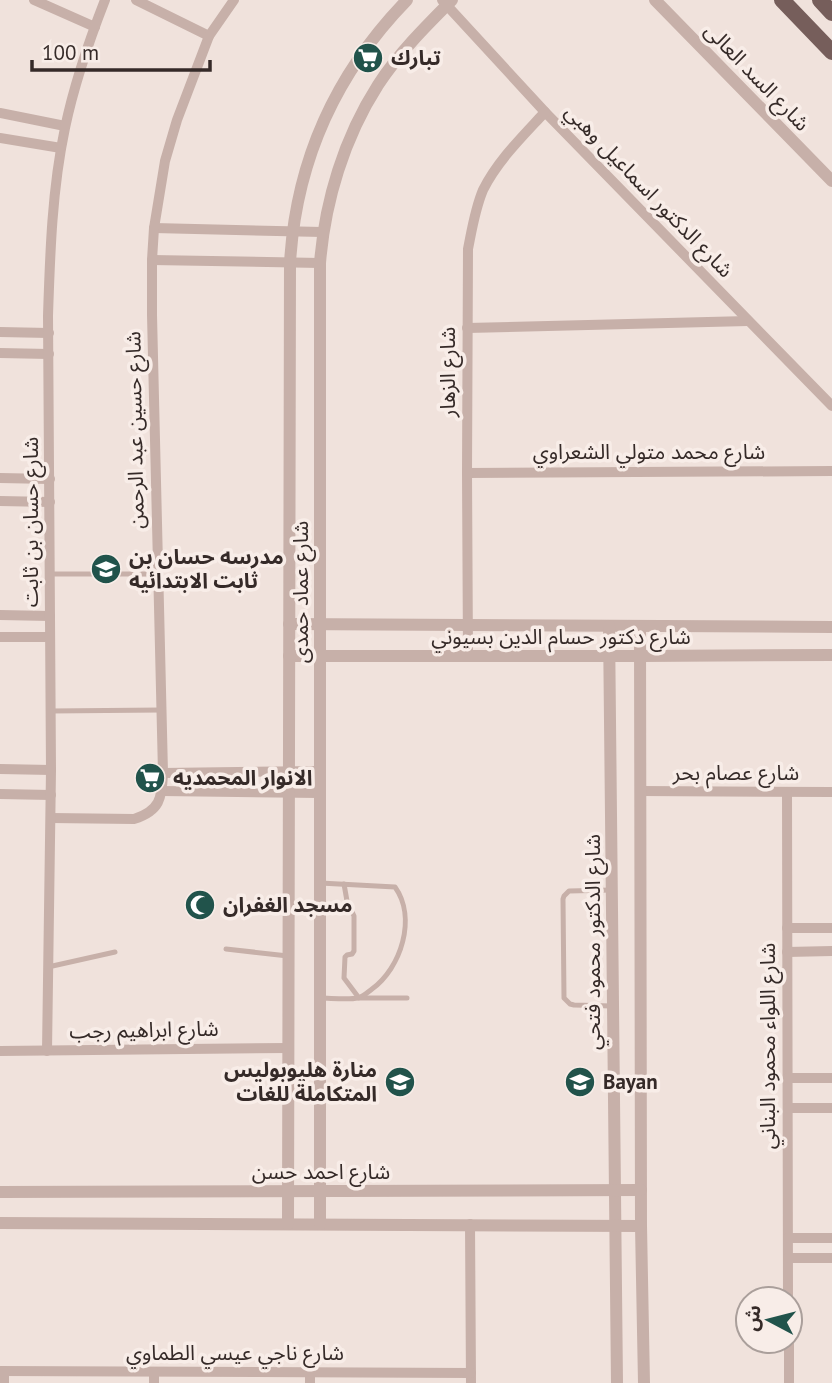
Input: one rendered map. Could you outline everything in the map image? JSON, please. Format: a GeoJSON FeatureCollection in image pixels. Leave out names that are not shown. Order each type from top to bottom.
{"type":"FeatureCollection","features":[{"type":"Feature","properties":{"kind":"main road"},"geometry":{"type":"LineString","coordinates":[[782,0],[832,52]]}},
{"type":"Feature","properties":{"kind":"main road"},"geometry":{"type":"LineString","coordinates":[[820,0],[832,13]]}},
{"type":"Feature","properties":{"kind":"street"},"geometry":{"type":"LineString","coordinates":[[34,0],[95,27]]}},
{"type":"Feature","properties":{"kind":"street","name":"شارع حسان بن ثابت"},"geometry":{"type":"LineString","coordinates":[[47,1051],[51,818],[50,260],[65,126],[105,0]]}},
{"type":"Feature","properties":{"kind":"street"},"geometry":{"type":"LineString","coordinates":[[136,0],[209,36]]}},
{"type":"Feature","properties":{"kind":"street","name":"شارع حسين عبد الرحمن"},"geometry":{"type":"LineString","coordinates":[[162,791],[152,260],[154,228],[165,161],[177,120],[209,36],[234,0]]}},
{"type":"Feature","properties":{"kind":"street","name":"شارع عماد حمدى"},"geometry":{"type":"LineString","coordinates":[[288,1224],[292,231],[308,160],[327,113],[350,71],[383,25],[407,0]]}},
{"type":"Feature","properties":{"kind":"street","name":"شارع السد العالى"},"geometry":{"type":"LineString","coordinates":[[655,0],[832,181]]}},
{"type":"Feature","properties":{"kind":"street","name":"شارع عماد حمدى"},"geometry":{"type":"LineString","coordinates":[[320,1224],[322,232],[341,161],[378,84],[447,2]]}},
{"type":"Feature","properties":{"kind":"street","name":"شارع الدكتور اسماعيل وهبي"},"geometry":{"type":"LineString","coordinates":[[447,2],[545,112],[832,406]]}},
{"type":"Feature","properties":{"kind":"street","name":"شارع الزهار"},"geometry":{"type":"LineString","coordinates":[[468,656],[468,249],[473,219],[484,190],[501,162],[545,112]]}},
{"type":"Feature","properties":{"kind":"street"},"geometry":{"type":"LineString","coordinates":[[0,113],[65,126]]}},
{"type":"Feature","properties":{"kind":"street"},"geometry":{"type":"LineString","coordinates":[[0,138],[61,148]]}},
{"type":"Feature","properties":{"kind":"street"},"geometry":{"type":"LineString","coordinates":[[154,228],[322,232]]}},
{"type":"Feature","properties":{"kind":"street"},"geometry":{"type":"LineString","coordinates":[[152,260],[320,264]]}},
{"type":"Feature","properties":{"kind":"street"},"geometry":{"type":"LineString","coordinates":[[467,328],[748,321]]}},
{"type":"Feature","properties":{"kind":"street"},"geometry":{"type":"LineString","coordinates":[[0,332],[49,333]]}},
{"type":"Feature","properties":{"kind":"street"},"geometry":{"type":"LineString","coordinates":[[0,353],[49,354]]}},
{"type":"Feature","properties":{"kind":"street","name":"شارع محمد متولي الشعراوي"},"geometry":{"type":"LineString","coordinates":[[467,473],[832,471]]}},
{"type":"Feature","properties":{"kind":"street"},"geometry":{"type":"LineString","coordinates":[[0,478],[50,479]]}},
{"type":"Feature","properties":{"kind":"street"},"geometry":{"type":"LineString","coordinates":[[0,501],[50,502]]}},
{"type":"Feature","properties":{"kind":"street"},"geometry":{"type":"LineString","coordinates":[[0,615],[50,616]]}},
{"type":"Feature","properties":{"kind":"street","name":"شارع دكتور حسام الدين بسيوني"},"geometry":{"type":"LineString","coordinates":[[289,624],[832,627]]}},
{"type":"Feature","properties":{"kind":"street","name":"شارع الدكتور محمود فتحي"},"geometry":{"type":"LineString","coordinates":[[609,626],[617,1383]]}},
{"type":"Feature","properties":{"kind":"street"},"geometry":{"type":"LineString","coordinates":[[640,626],[641,1226],[644,1383]]}},
{"type":"Feature","properties":{"kind":"street"},"geometry":{"type":"LineString","coordinates":[[0,637],[50,637]]}},
{"type":"Feature","properties":{"kind":"street","name":"شارع دكتور حسام الدين بسيوني"},"geometry":{"type":"LineString","coordinates":[[289,656],[832,655]]}},
{"type":"Feature","properties":{"kind":"street"},"geometry":{"type":"LineString","coordinates":[[0,769],[51,770]]}},
{"type":"Feature","properties":{"kind":"street"},"geometry":{"type":"LineString","coordinates":[[163,773],[320,771]]}},
{"type":"Feature","properties":{"kind":"street"},"geometry":{"type":"LineString","coordinates":[[51,818],[134,819],[153,810],[162,791],[319,793]]}},
{"type":"Feature","properties":{"kind":"street","name":"شارع عصام بحر"},"geometry":{"type":"LineString","coordinates":[[641,791],[832,792]]}},
{"type":"Feature","properties":{"kind":"street","name":"شارع اللواء محمود البناني"},"geometry":{"type":"LineString","coordinates":[[787,792],[788,1285]]}},
{"type":"Feature","properties":{"kind":"street"},"geometry":{"type":"LineString","coordinates":[[0,793],[51,794]]}},
{"type":"Feature","properties":{"kind":"street"},"geometry":{"type":"LineString","coordinates":[[787,928],[832,928]]}},
{"type":"Feature","properties":{"kind":"street"},"geometry":{"type":"LineString","coordinates":[[787,951],[832,951]]}},
{"type":"Feature","properties":{"kind":"street","name":"شارع ابراهيم رجب"},"geometry":{"type":"LineString","coordinates":[[0,1051],[288,1048]]}},
{"type":"Feature","properties":{"kind":"street"},"geometry":{"type":"LineString","coordinates":[[788,1078],[832,1078]]}},
{"type":"Feature","properties":{"kind":"street"},"geometry":{"type":"LineString","coordinates":[[788,1108],[832,1108]]}},
{"type":"Feature","properties":{"kind":"street","name":"شارع احمد حسن"},"geometry":{"type":"LineString","coordinates":[[0,1192],[641,1190]]}},
{"type":"Feature","properties":{"kind":"street"},"geometry":{"type":"LineString","coordinates":[[0,1223],[641,1226]]}},
{"type":"Feature","properties":{"kind":"street"},"geometry":{"type":"LineString","coordinates":[[470,1224],[471,1378]]}},
{"type":"Feature","properties":{"kind":"street"},"geometry":{"type":"LineString","coordinates":[[788,1238],[832,1238]]}},
{"type":"Feature","properties":{"kind":"street"},"geometry":{"type":"LineString","coordinates":[[788,1258],[832,1258]]}},
{"type":"Feature","properties":{"kind":"street"},"geometry":{"type":"LineString","coordinates":[[789,1355],[789,1383]]}},
{"type":"Feature","properties":{"kind":"street"},"geometry":{"type":"LineString","coordinates":[[2,1371],[4,1383]]}},
{"type":"Feature","properties":{"kind":"street","name":"شارع ناجي عيسي الطماوي"},"geometry":{"type":"LineString","coordinates":[[2,1371],[176,1371],[310,1378],[471,1378]]}},
{"type":"Feature","properties":{"kind":"street"},"geometry":{"type":"LineString","coordinates":[[25,1371],[25,1383]]}},
{"type":"Feature","properties":{"kind":"street"},"geometry":{"type":"LineString","coordinates":[[176,1371],[176,1383]]}},
{"type":"Feature","properties":{"kind":"street"},"geometry":{"type":"LineString","coordinates":[[153,1372],[154,1383]]}},
{"type":"Feature","properties":{"kind":"lane"},"geometry":{"type":"LineString","coordinates":[[50,574],[158,574]]}},
{"type":"Feature","properties":{"kind":"lane"},"geometry":{"type":"LineString","coordinates":[[51,712],[161,710]]}},
{"type":"Feature","properties":{"kind":"lane"},"geometry":{"type":"LineString","coordinates":[[320,883],[395,887],[401,899],[405,926],[401,947],[391,968],[377,985],[359,998]]}},
{"type":"Feature","properties":{"kind":"lane"},"geometry":{"type":"LineString","coordinates":[[344,884],[346,901],[354,916],[354,953],[345,957],[344,978],[359,998]]}},
{"type":"Feature","properties":{"kind":"lane"},"geometry":{"type":"LineString","coordinates":[[612,890],[573,890],[564,895],[563,993],[570,1004],[613,1006]]}},
{"type":"Feature","properties":{"kind":"lane"},"geometry":{"type":"LineString","coordinates":[[226,949],[288,956]]}},
{"type":"Feature","properties":{"kind":"lane"},"geometry":{"type":"LineString","coordinates":[[48,968],[115,952]]}},
{"type":"Feature","properties":{"kind":"lane"},"geometry":{"type":"LineString","coordinates":[[320,998],[407,998]]}},
{"type":"Feature","properties":{"kind":"place","name":"تبارك"},"geometry":{"type":"Point","coordinates":[368,58]}},
{"type":"Feature","properties":{"kind":"place","name":"مدرسه حسان بن ثابت الابتدائيه"},"geometry":{"type":"Point","coordinates":[106,569]}},
{"type":"Feature","properties":{"kind":"place","name":"الانوار المحمديه"},"geometry":{"type":"Point","coordinates":[150,778]}},
{"type":"Feature","properties":{"kind":"place","name":"مسجد الغفران"},"geometry":{"type":"Point","coordinates":[200,905]}},
{"type":"Feature","properties":{"kind":"place","name":"منارة هليوبوليس المتكاملة للغات"},"geometry":{"type":"Point","coordinates":[400,1082]}},
{"type":"Feature","properties":{"kind":"place","name":"Bayan"},"geometry":{"type":"Point","coordinates":[580,1082]}}]}
